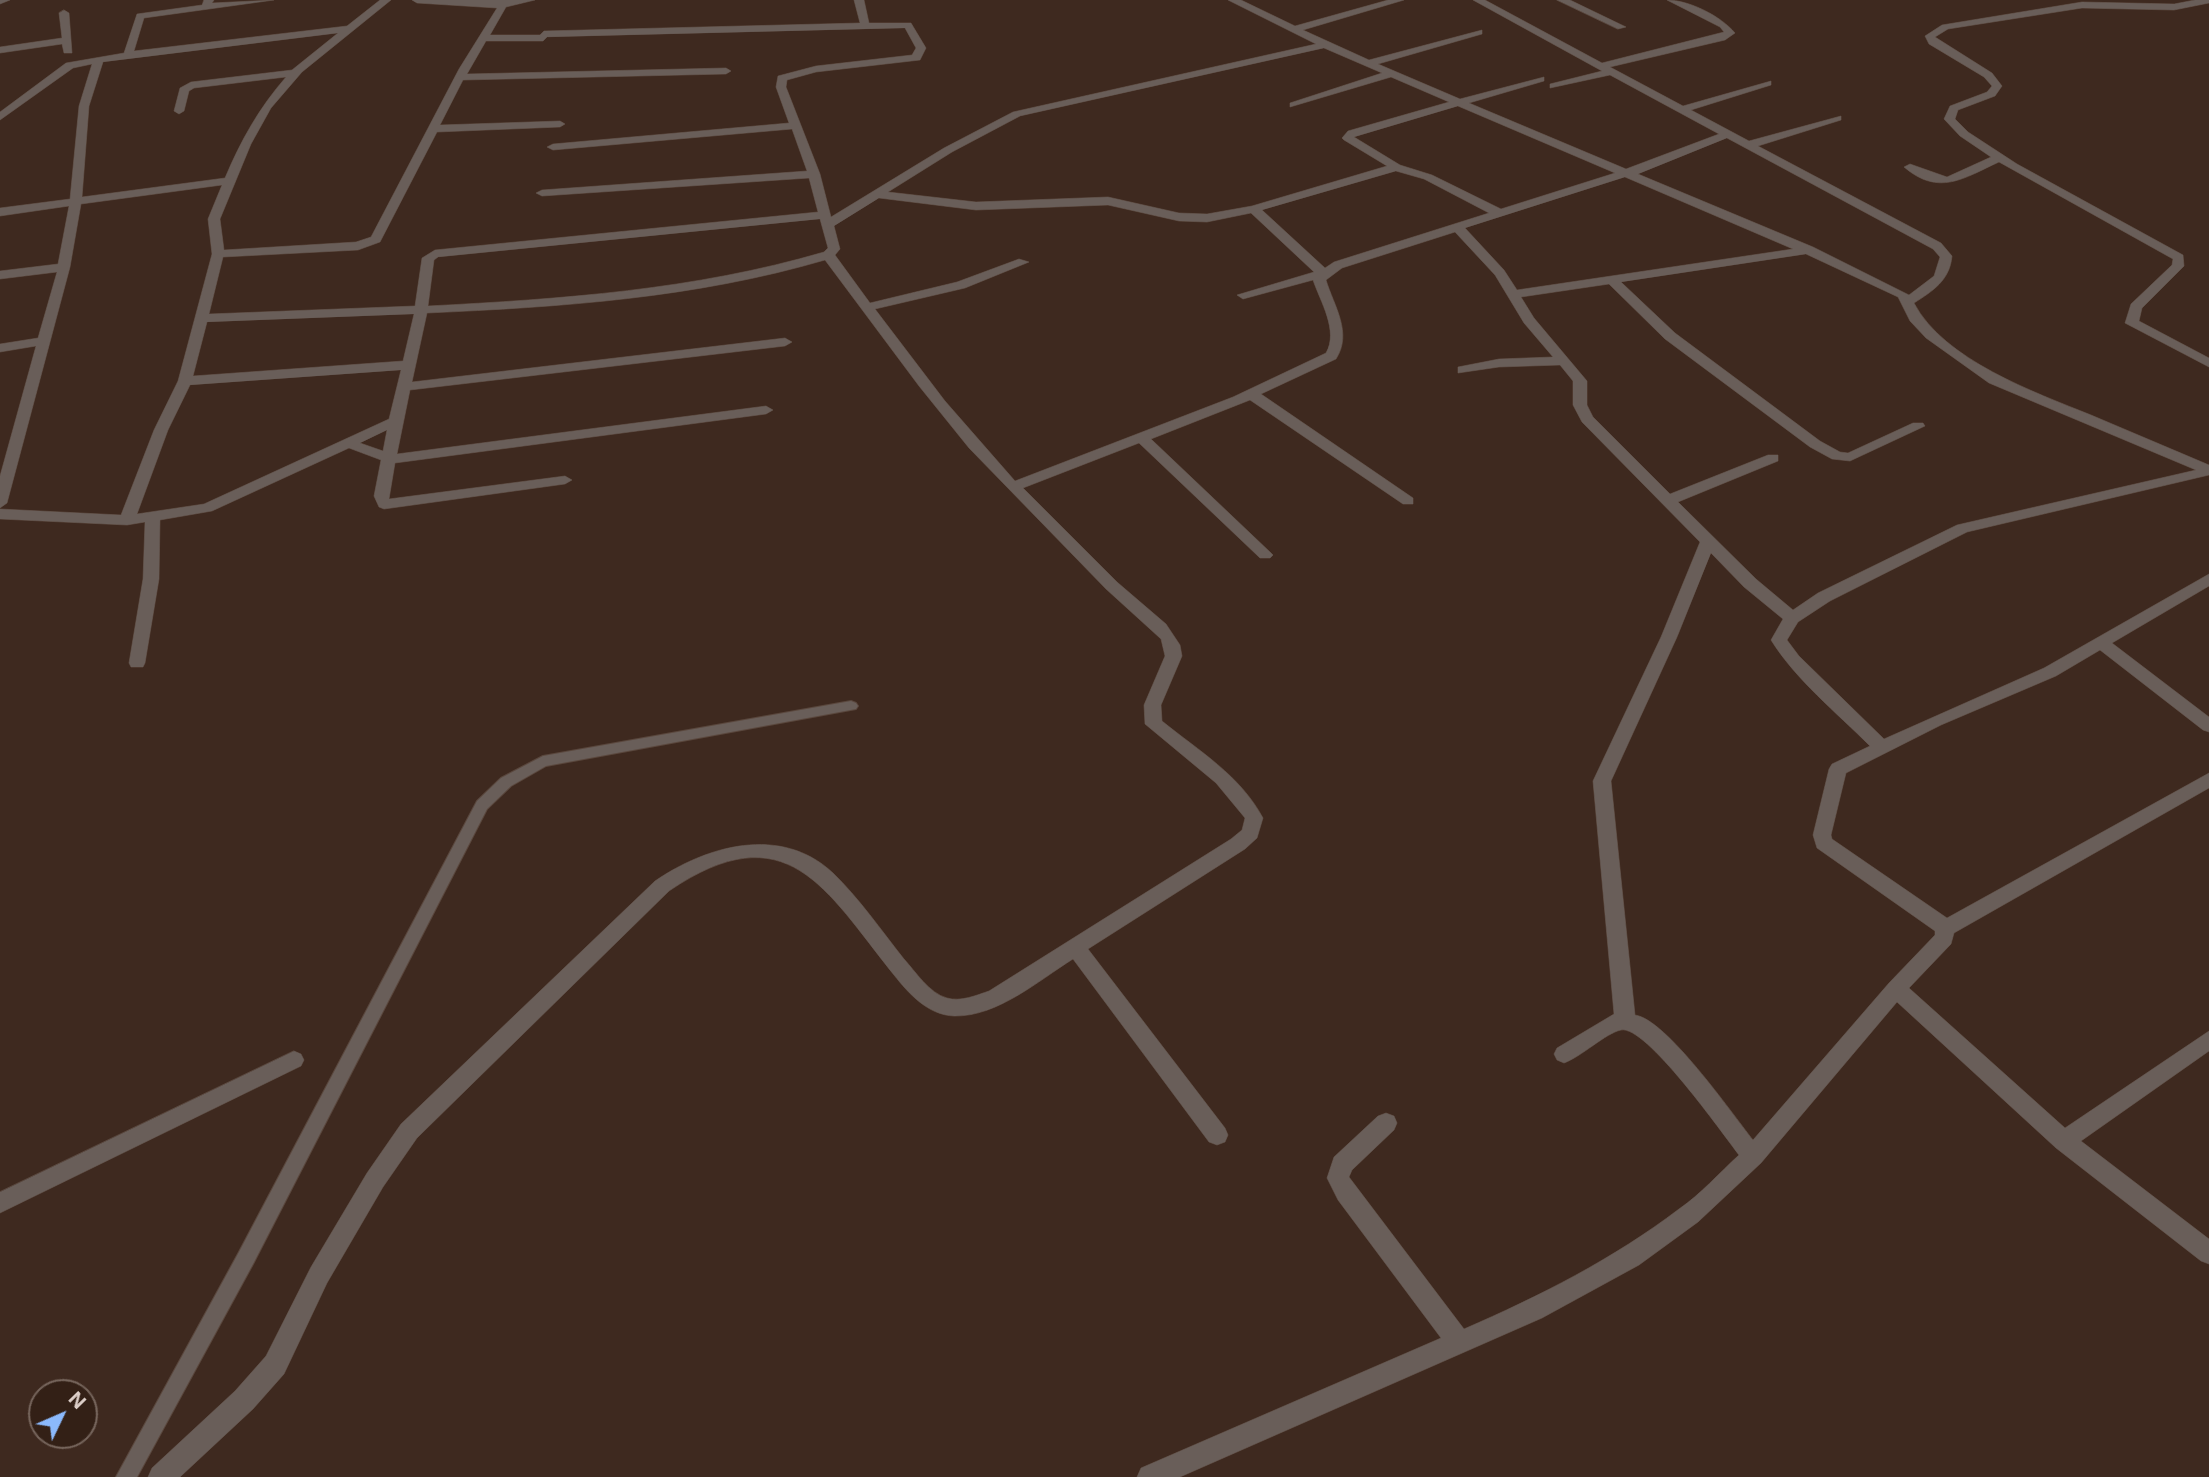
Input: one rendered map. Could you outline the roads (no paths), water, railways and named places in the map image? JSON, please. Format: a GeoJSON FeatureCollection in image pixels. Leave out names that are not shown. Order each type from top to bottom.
{"type":"FeatureCollection","features":[{"type":"Feature","properties":{"kind":"street"},"geometry":{"type":"LineString","coordinates":[[128,55],[142,0]]}},
{"type":"Feature","properties":{"kind":"street"},"geometry":{"type":"LineString","coordinates":[[140,16],[207,4],[269,0]]}},
{"type":"Feature","properties":{"kind":"street"},"geometry":{"type":"LineString","coordinates":[[416,0],[503,5],[530,0]]}},
{"type":"Feature","properties":{"kind":"street"},"geometry":{"type":"LineString","coordinates":[[859,0],[865,25]]}},
{"type":"Feature","properties":{"kind":"street"},"geometry":{"type":"LineString","coordinates":[[1233,0],[1368,64],[1810,250],[1898,292],[1915,318],[1931,335],[1994,380],[2209,470]]}},
{"type":"Feature","properties":{"kind":"street"},"geometry":{"type":"LineString","coordinates":[[1293,30],[1399,0]]}},
{"type":"Feature","properties":{"kind":"street"},"geometry":{"type":"LineString","coordinates":[[1478,0],[1610,68],[1937,246],[1946,256],[1943,274],[1934,285],[1907,302]]}},
{"type":"Feature","properties":{"kind":"street"},"geometry":{"type":"LineString","coordinates":[[1562,0],[1621,27]]}},
{"type":"Feature","properties":{"kind":"street"},"geometry":{"type":"LineString","coordinates":[[1554,86],[1730,33],[1723,25],[1672,0]]}},
{"type":"Feature","properties":{"kind":"street"},"geometry":{"type":"LineString","coordinates":[[2209,0],[2174,7],[2082,5],[1956,24],[1932,33],[1930,38],[1996,83],[1994,92],[1957,105],[1949,119],[1964,134],[2176,256],[2179,264],[2136,307],[2132,323],[2209,363]]}},
{"type":"Feature","properties":{"kind":"street"},"geometry":{"type":"LineString","coordinates":[[127,520],[162,430],[185,381],[218,254],[214,219],[228,181],[266,107],[297,72],[383,1]]}},
{"type":"Feature","properties":{"kind":"street"},"geometry":{"type":"LineString","coordinates":[[218,254],[358,246],[376,239],[460,77],[503,5]]}},
{"type":"Feature","properties":{"kind":"street"},"geometry":{"type":"LineString","coordinates":[[64,13],[65,41],[70,65]]}},
{"type":"Feature","properties":{"kind":"street"},"geometry":{"type":"LineString","coordinates":[[201,318],[525,304],[688,288],[749,278],[828,255],[834,245],[814,174],[781,87],[782,78],[787,75],[904,61],[920,56],[921,48],[908,25],[484,38]]}},
{"type":"Feature","properties":{"kind":"street"},"geometry":{"type":"LineString","coordinates":[[0,117],[70,65],[128,55],[350,29]]}},
{"type":"Feature","properties":{"kind":"street"},"geometry":{"type":"LineString","coordinates":[[1368,64],[1479,32]]}},
{"type":"Feature","properties":{"kind":"street"},"geometry":{"type":"LineString","coordinates":[[0,50],[65,41]]}},
{"type":"Feature","properties":{"kind":"street"},"geometry":{"type":"LineString","coordinates":[[565,480],[384,504],[380,496],[421,310],[428,258],[435,254],[827,219],[876,194],[948,150],[1030,109],[1325,45]]}},
{"type":"Feature","properties":{"kind":"street"},"geometry":{"type":"LineString","coordinates":[[0,503],[64,267],[76,202],[84,106],[99,59]]}},
{"type":"Feature","properties":{"kind":"street"},"geometry":{"type":"LineString","coordinates":[[460,77],[726,71]]}},
{"type":"Feature","properties":{"kind":"street"},"geometry":{"type":"LineString","coordinates":[[178,111],[184,90],[191,85],[297,72]]}},
{"type":"Feature","properties":{"kind":"street"},"geometry":{"type":"LineString","coordinates":[[1294,104],[1391,74]]}},
{"type":"Feature","properties":{"kind":"street"},"geometry":{"type":"LineString","coordinates":[[1501,215],[1428,177],[1396,167],[1348,138],[1352,133],[1540,79]]}},
{"type":"Feature","properties":{"kind":"street"},"geometry":{"type":"LineString","coordinates":[[1683,108],[1767,83]]}},
{"type":"Feature","properties":{"kind":"street"},"geometry":{"type":"LineString","coordinates":[[0,102],[31,96]]}},
{"type":"Feature","properties":{"kind":"street"},"geometry":{"type":"LineString","coordinates":[[1748,145],[1837,118]]}},
{"type":"Feature","properties":{"kind":"street"},"geometry":{"type":"LineString","coordinates":[[433,129],[560,124]]}},
{"type":"Feature","properties":{"kind":"street"},"geometry":{"type":"LineString","coordinates":[[553,148],[794,126]]}},
{"type":"Feature","properties":{"kind":"street"},"geometry":{"type":"LineString","coordinates":[[1243,295],[1324,273],[1338,265],[1630,173],[1728,134]]}},
{"type":"Feature","properties":{"kind":"street"},"geometry":{"type":"LineString","coordinates":[[1910,167],[1934,178],[1948,180],[2000,157]]}},
{"type":"Feature","properties":{"kind":"street"},"geometry":{"type":"LineString","coordinates":[[876,194],[976,206],[1114,202],[1190,218],[1229,215],[1254,209],[1396,167]]}},
{"type":"Feature","properties":{"kind":"street"},"geometry":{"type":"LineString","coordinates":[[542,194],[814,174]]}},
{"type":"Feature","properties":{"kind":"street"},"geometry":{"type":"LineString","coordinates":[[0,212],[228,181]]}},
{"type":"Feature","properties":{"kind":"street"},"geometry":{"type":"LineString","coordinates":[[1254,209],[1324,273]]}},
{"type":"Feature","properties":{"kind":"street"},"geometry":{"type":"LineString","coordinates":[[1458,229],[1515,293],[1529,320],[1580,381],[1580,405],[1587,419],[1749,583],[1791,618]]}},
{"type":"Feature","properties":{"kind":"street"},"geometry":{"type":"LineString","coordinates":[[1515,293],[1810,250]]}},
{"type":"Feature","properties":{"kind":"street"},"geometry":{"type":"LineString","coordinates":[[161,1477],[244,1400],[275,1364],[319,1275],[375,1180],[409,1131],[662,886],[697,863],[720,856],[753,852],[799,860],[823,876],[913,984],[946,1007],[976,1003],[996,996],[1238,844],[1250,833],[1254,818],[1249,807],[1214,771],[1154,724],[1150,717],[1152,705],[1166,681],[1173,655],[1172,644],[1163,632],[1112,588],[957,425],[828,255]]}},
{"type":"Feature","properties":{"kind":"street"},"geometry":{"type":"LineString","coordinates":[[868,307],[961,285],[1023,262]]}},
{"type":"Feature","properties":{"kind":"street"},"geometry":{"type":"LineString","coordinates":[[0,275],[64,267]]}},
{"type":"Feature","properties":{"kind":"street"},"geometry":{"type":"LineString","coordinates":[[1015,486],[1251,394],[1323,361],[1335,352],[1336,332],[1318,279],[1324,273]]}},
{"type":"Feature","properties":{"kind":"street"},"geometry":{"type":"LineString","coordinates":[[1611,279],[1670,336],[1815,444],[1837,456],[1850,457],[1918,426]]}},
{"type":"Feature","properties":{"kind":"street"},"geometry":{"type":"LineString","coordinates":[[0,348],[43,341]]}},
{"type":"Feature","properties":{"kind":"street"},"geometry":{"type":"LineString","coordinates":[[404,387],[785,342]]}},
{"type":"Feature","properties":{"kind":"street"},"geometry":{"type":"LineString","coordinates":[[1463,370],[1500,363],[1563,361]]}},
{"type":"Feature","properties":{"kind":"street"},"geometry":{"type":"LineString","coordinates":[[185,381],[408,365]]}},
{"type":"Feature","properties":{"kind":"street"},"geometry":{"type":"LineString","coordinates":[[1251,394],[1408,500]]}},
{"type":"Feature","properties":{"kind":"street"},"geometry":{"type":"LineString","coordinates":[[348,443],[390,459],[766,410]]}},
{"type":"Feature","properties":{"kind":"street"},"geometry":{"type":"LineString","coordinates":[[0,514],[127,520],[207,508],[396,421]]}},
{"type":"Feature","properties":{"kind":"street"},"geometry":{"type":"LineString","coordinates":[[1142,438],[1265,555]]}},
{"type":"Feature","properties":{"kind":"street"},"geometry":{"type":"LineString","coordinates":[[1669,500],[1773,458]]}},
{"type":"Feature","properties":{"kind":"street"},"geometry":{"type":"LineString","coordinates":[[1882,747],[1793,660],[1779,640],[1791,618],[1824,597],[1962,528],[2209,470]]}},
{"type":"Feature","properties":{"kind":"street"},"geometry":{"type":"LineString","coordinates":[[137,663],[151,579],[153,516]]}},
{"type":"Feature","properties":{"kind":"street"},"geometry":{"type":"LineString","coordinates":[[1625,1020],[1602,781],[1669,637],[1708,542]]}},
{"type":"Feature","properties":{"kind":"street"},"geometry":{"type":"LineString","coordinates":[[1150,1477],[1534,1310],[1631,1257],[1690,1215],[1753,1156],[1896,989],[1944,938],[1945,929],[1938,921],[1828,849],[1822,839],[1838,769],[2050,672],[2209,579]]}},
{"type":"Feature","properties":{"kind":"street"},"geometry":{"type":"LineString","coordinates":[[2101,643],[2209,726]]}},
{"type":"Feature","properties":{"kind":"street"},"geometry":{"type":"LineString","coordinates":[[1945,929],[2209,780]]}},
{"type":"Feature","properties":{"kind":"street"},"geometry":{"type":"LineString","coordinates":[[1075,947],[1217,1135]]}},
{"type":"Feature","properties":{"kind":"street"},"geometry":{"type":"LineString","coordinates":[[1896,989],[2064,1141],[2209,1253]]}},
{"type":"Feature","properties":{"kind":"street"},"geometry":{"type":"LineString","coordinates":[[1564,1054],[1618,1021],[1640,1024],[1672,1054],[1753,1156]]}},
{"type":"Feature","properties":{"kind":"street"},"geometry":{"type":"LineString","coordinates":[[2064,1141],[2209,1040]]}},
{"type":"Feature","properties":{"kind":"street"},"geometry":{"type":"LineString","coordinates":[[0,1203],[294,1060]]}},
{"type":"Feature","properties":{"kind":"street"},"geometry":{"type":"LineString","coordinates":[[1386,1123],[1342,1164],[1338,1178],[1346,1193],[1459,1342]]}},
{"type":"Feature","properties":{"kind":"lane"},"geometry":{"type":"LineString","coordinates":[[126,1477],[363,1036],[482,805],[506,782],[543,761],[851,706]]}}]}
